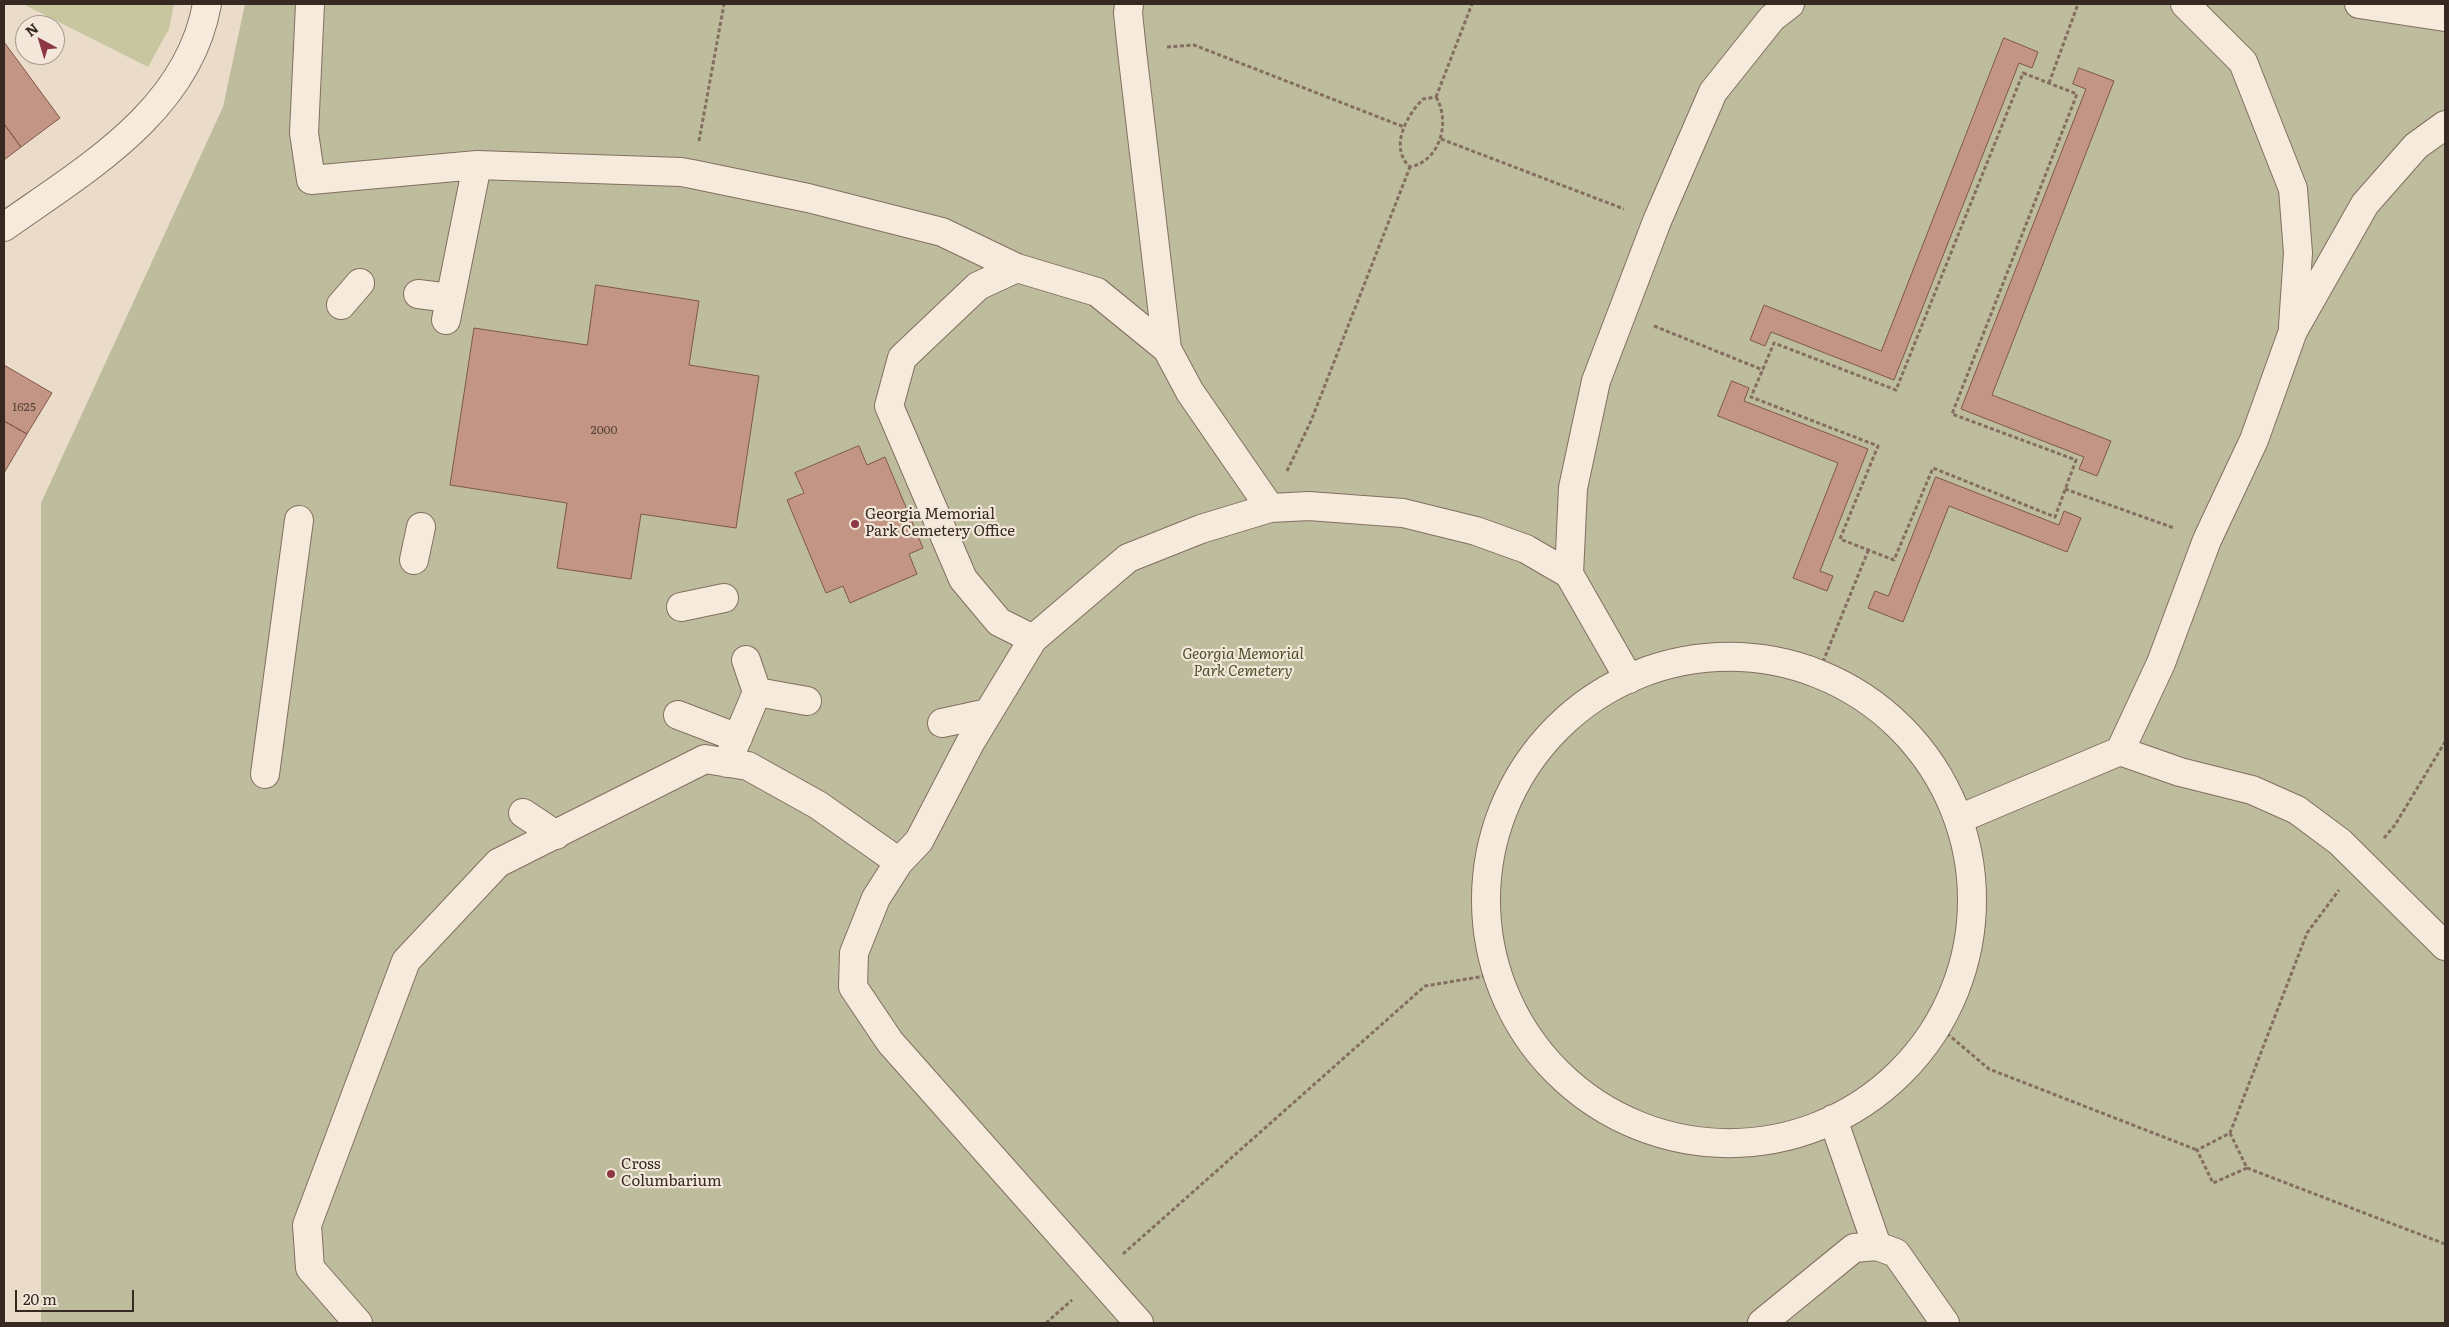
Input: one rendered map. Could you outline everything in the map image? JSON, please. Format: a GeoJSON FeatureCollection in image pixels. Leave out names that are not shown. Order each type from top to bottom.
{"type":"FeatureCollection","features":[{"type":"Feature","properties":{"kind":"street"},"geometry":{"type":"LineString","coordinates":[[4,227],[106,154],[142,123],[182,74],[204,21],[207,4]]}},
{"type":"Feature","properties":{"kind":"street"},"geometry":{"type":"LineString","coordinates":[[310,4],[304,133],[311,180],[478,165],[681,172],[692,174],[808,198],[942,232],[1017,268],[1097,292],[1167,349]]}},
{"type":"Feature","properties":{"kind":"street"},"geometry":{"type":"LineString","coordinates":[[1129,4],[1128,13],[1132,51],[1167,349],[1190,392],[1270,508]]}},
{"type":"Feature","properties":{"kind":"street"},"geometry":{"type":"LineString","coordinates":[[2185,4],[2243,62],[2294,189],[2298,253],[2293,331]]}},
{"type":"Feature","properties":{"kind":"street"},"geometry":{"type":"LineString","coordinates":[[2359,4],[2445,17]]}},
{"type":"Feature","properties":{"kind":"street"},"geometry":{"type":"LineString","coordinates":[[1569,574],[1573,488],[1596,381],[1657,222],[1712,92],[1778,8]]}},
{"type":"Feature","properties":{"kind":"street"},"geometry":{"type":"LineString","coordinates":[[1959,819],[2120,751],[2161,663],[2207,540],[2254,440],[2293,331],[2365,204],[2416,146],[2445,125]]}},
{"type":"Feature","properties":{"kind":"street"},"geometry":{"type":"LineString","coordinates":[[418,294],[448,309],[478,165]]}},
{"type":"Feature","properties":{"kind":"street"},"geometry":{"type":"LineString","coordinates":[[1017,268],[978,286],[902,358],[889,406],[963,579],[999,622],[1033,639]]}},
{"type":"Feature","properties":{"kind":"street"},"geometry":{"type":"LineString","coordinates":[[342,305],[360,283]]}},
{"type":"Feature","properties":{"kind":"street"},"geometry":{"type":"LineString","coordinates":[[1139,1323],[890,1042],[853,987],[854,953],[876,898],[899,862],[919,840],[988,713],[1033,639],[1128,558],[1201,528],[1270,508],[1309,506],[1404,513],[1476,531],[1526,549],[1569,574],[1629,679]]}},
{"type":"Feature","properties":{"kind":"street"},"geometry":{"type":"LineString","coordinates":[[265,774],[299,520]]}},
{"type":"Feature","properties":{"kind":"street"},"geometry":{"type":"LineString","coordinates":[[414,560],[421,527]]}},
{"type":"Feature","properties":{"kind":"street"},"geometry":{"type":"LineString","coordinates":[[681,607],[724,598]]}},
{"type":"Feature","properties":{"kind":"street"},"geometry":{"type":"LineString","coordinates":[[1736,657],[1772,660],[1818,674],[1842,684],[1873,703],[1900,727],[1925,754],[1944,785],[1959,819],[1968,853],[1972,888],[1971,924],[1965,959],[1954,992],[1938,1025],[1917,1054],[1892,1080],[1864,1102],[1833,1119],[1797,1133],[1759,1142],[1721,1143],[1683,1139],[1646,1129],[1611,1113],[1579,1092],[1550,1066],[1526,1036],[1508,1003],[1497,974],[1487,929],[1486,891],[1491,853],[1501,816],[1523,773],[1539,749],[1565,721],[1596,697],[1629,679],[1664,666],[1700,659],[1736,657]]}},
{"type":"Feature","properties":{"kind":"street"},"geometry":{"type":"LineString","coordinates":[[727,762],[757,692],[746,660]]}},
{"type":"Feature","properties":{"kind":"street"},"geometry":{"type":"LineString","coordinates":[[757,692],[807,701]]}},
{"type":"Feature","properties":{"kind":"street"},"geometry":{"type":"LineString","coordinates":[[942,723],[988,713]]}},
{"type":"Feature","properties":{"kind":"street"},"geometry":{"type":"LineString","coordinates":[[678,715],[738,738]]}},
{"type":"Feature","properties":{"kind":"street"},"geometry":{"type":"LineString","coordinates":[[2120,751],[2180,772],[2252,790],[2297,810],[2340,842],[2445,946]]}},
{"type":"Feature","properties":{"kind":"street"},"geometry":{"type":"LineString","coordinates":[[358,1323],[310,1268],[307,1225],[406,961],[498,864],[705,759],[748,766],[818,805],[899,862]]}},
{"type":"Feature","properties":{"kind":"street"},"geometry":{"type":"LineString","coordinates":[[523,813],[556,835]]}},
{"type":"Feature","properties":{"kind":"street"},"geometry":{"type":"LineString","coordinates":[[1833,1119],[1877,1246]]}},
{"type":"Feature","properties":{"kind":"street"},"geometry":{"type":"LineString","coordinates":[[1762,1323],[1854,1248],[1877,1246],[1896,1253],[1945,1323]]}},
{"type":"Feature","properties":{"kind":"path"},"geometry":{"type":"LineString","coordinates":[[692,174],[724,4]]}},
{"type":"Feature","properties":{"kind":"path"},"geometry":{"type":"LineString","coordinates":[[1436,97],[1472,4]]}},
{"type":"Feature","properties":{"kind":"path"},"geometry":{"type":"LineString","coordinates":[[2049,83],[2078,4]]}},
{"type":"Feature","properties":{"kind":"path"},"geometry":{"type":"LineString","coordinates":[[1132,51],[1194,45],[1404,127]]}},
{"type":"Feature","properties":{"kind":"path"},"geometry":{"type":"LineString","coordinates":[[2023,73],[2077,94],[1952,414],[2076,460],[2055,517],[1933,468],[1894,560],[1840,539],[1878,446],[1751,397],[1763,370],[1774,343],[1896,390],[2023,73]]}},
{"type":"Feature","properties":{"kind":"path"},"geometry":{"type":"LineString","coordinates":[[1410,167],[1402,160],[1400,145],[1404,127],[1413,110],[1422,99],[1436,97]]}},
{"type":"Feature","properties":{"kind":"path"},"geometry":{"type":"LineString","coordinates":[[1410,167],[1421,164],[1430,156],[1440,139],[1444,117],[1442,107],[1436,97]]}},
{"type":"Feature","properties":{"kind":"path"},"geometry":{"type":"LineString","coordinates":[[1440,139],[1657,222]]}},
{"type":"Feature","properties":{"kind":"path"},"geometry":{"type":"LineString","coordinates":[[1270,508],[1311,421],[1410,167]]}},
{"type":"Feature","properties":{"kind":"path"},"geometry":{"type":"LineString","coordinates":[[1622,312],[1763,370]]}},
{"type":"Feature","properties":{"kind":"path"},"geometry":{"type":"LineString","coordinates":[[2065,489],[2207,540]]}},
{"type":"Feature","properties":{"kind":"path"},"geometry":{"type":"LineString","coordinates":[[1818,674],[1868,550]]}},
{"type":"Feature","properties":{"kind":"path"},"geometry":{"type":"LineString","coordinates":[[2197,1150],[2230,1132],[2307,933],[2361,863],[2395,825],[2445,742]]}},
{"type":"Feature","properties":{"kind":"path"},"geometry":{"type":"LineString","coordinates":[[1046,1323],[1425,986],[1497,974]]}},
{"type":"Feature","properties":{"kind":"path"},"geometry":{"type":"LineString","coordinates":[[1938,1025],[1989,1069],[2197,1150],[2213,1183],[2247,1168]]}},
{"type":"Feature","properties":{"kind":"path"},"geometry":{"type":"LineString","coordinates":[[2230,1132],[2247,1168],[2445,1244]]}},
{"type":"Feature","properties":{"kind":"green space"},"geometry":{"type":"Polygon","coordinates":[[[23,4],[174,4],[169,29],[148,67],[65,25],[65,15],[45,15],[23,4]]]}},
{"type":"Feature","properties":{"kind":"green space","name":"Georgia Memorial Park Cemetery"},"geometry":{"type":"Polygon","coordinates":[[[245,4],[2445,4],[2445,1323],[41,1323],[41,503],[223,107],[245,4]]]}},
{"type":"Feature","properties":{"kind":"building"},"geometry":{"type":"Polygon","coordinates":[[[2004,38],[2038,52],[2032,68],[2019,63],[1894,380],[1771,332],[1765,346],[1750,340],[1764,305],[1881,351],[2004,38]]]}},
{"type":"Feature","properties":{"kind":"building"},"geometry":{"type":"Polygon","coordinates":[[[4,42],[15,57],[15,65],[21,65],[60,118],[21,147],[4,124],[4,42]]]}},
{"type":"Feature","properties":{"kind":"building"},"geometry":{"type":"Polygon","coordinates":[[[2079,68],[2114,81],[1992,395],[2111,441],[2097,476],[2079,469],[2084,457],[1961,409],[2086,89],[2073,84],[2079,68]]]}},
{"type":"Feature","properties":{"kind":"building"},"geometry":{"type":"Polygon","coordinates":[[[4,124],[21,147],[4,160],[4,124]]]}},
{"type":"Feature","properties":{"kind":"building"},"geometry":{"type":"Polygon","coordinates":[[[596,285],[699,301],[689,365],[759,376],[736,528],[641,514],[631,579],[557,568],[567,503],[450,485],[474,328],[587,345],[596,285]]]}},
{"type":"Feature","properties":{"kind":"building"},"geometry":{"type":"Polygon","coordinates":[[[4,365],[52,393],[27,434],[4,421],[4,365]]]}},
{"type":"Feature","properties":{"kind":"building"},"geometry":{"type":"Polygon","coordinates":[[[1732,381],[1749,388],[1744,401],[1868,449],[1820,571],[1833,576],[1827,591],[1793,578],[1838,463],[1718,416],[1732,381]]]}},
{"type":"Feature","properties":{"kind":"building"},"geometry":{"type":"Polygon","coordinates":[[[4,421],[27,434],[4,473],[4,421]]]}},
{"type":"Feature","properties":{"kind":"building","name":"Georgia Memorial Park Cemetery Office"},"geometry":{"type":"Polygon","coordinates":[[[859,446],[867,465],[885,457],[923,548],[909,554],[917,574],[850,603],[843,586],[826,593],[787,500],[804,493],[795,473],[859,446]]]}},
{"type":"Feature","properties":{"kind":"building"},"geometry":{"type":"Polygon","coordinates":[[[1936,477],[2059,525],[2064,511],[2081,518],[2067,552],[1949,506],[1903,622],[1868,608],[1875,591],[1888,596],[1936,477]]]}},
{"type":"Feature","properties":{"kind":"place","name":"Georgia Memorial Park Cemetery Office"},"geometry":{"type":"Point","coordinates":[855,524]}},
{"type":"Feature","properties":{"kind":"place","name":"Cross Columbarium"},"geometry":{"type":"Point","coordinates":[611,1174]}}]}
